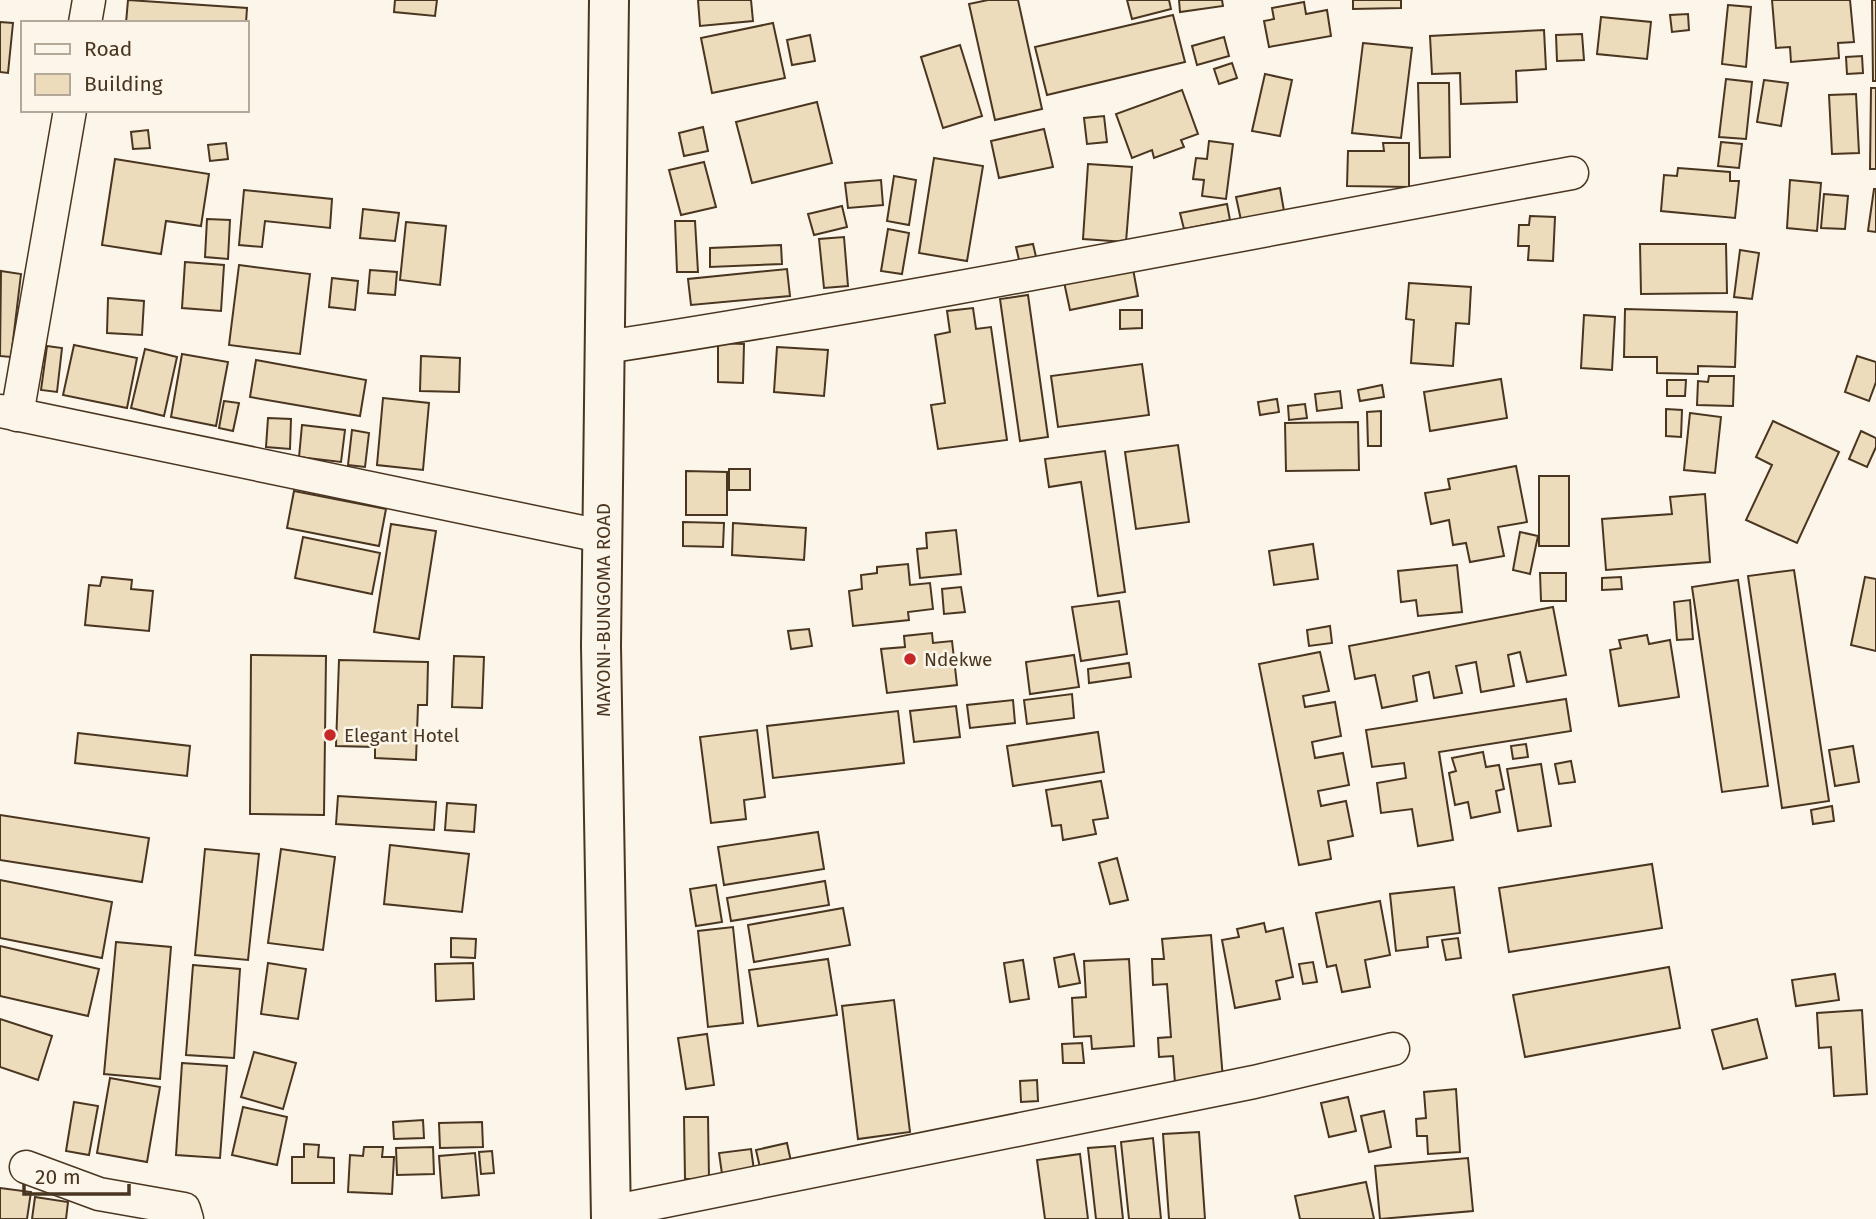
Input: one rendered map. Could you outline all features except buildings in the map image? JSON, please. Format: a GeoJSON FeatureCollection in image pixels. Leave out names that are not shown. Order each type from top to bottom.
{"type":"FeatureCollection","features":[{"type":"Feature","properties":{"kind":"main road","name":"MAYONI-BUNGOMA ROAD"},"geometry":{"type":"LineString","coordinates":[[609,0],[606,347],[601,536],[611,1215]]}},
{"type":"Feature","properties":{"kind":"street"},"geometry":{"type":"LineString","coordinates":[[85,21],[89,0]]}},
{"type":"Feature","properties":{"kind":"street"},"geometry":{"type":"LineString","coordinates":[[70,112],[9,413],[601,536]]}},
{"type":"Feature","properties":{"kind":"street"},"geometry":{"type":"LineString","coordinates":[[606,347],[850,309],[1105,258],[1573,173]]}},
{"type":"Feature","properties":{"kind":"street"},"geometry":{"type":"LineString","coordinates":[[611,1215],[1254,1082],[1393,1049]]}},
{"type":"Feature","properties":{"kind":"street"},"geometry":{"type":"LineString","coordinates":[[26,1167],[99,1194],[184,1209],[187,1219]]}},
{"type":"Feature","properties":{"kind":"place","name":"Ndekwe"},"geometry":{"type":"Point","coordinates":[910,659]}},
{"type":"Feature","properties":{"kind":"place","name":"Elegant Hotel"},"geometry":{"type":"Point","coordinates":[330,735]}}]}
